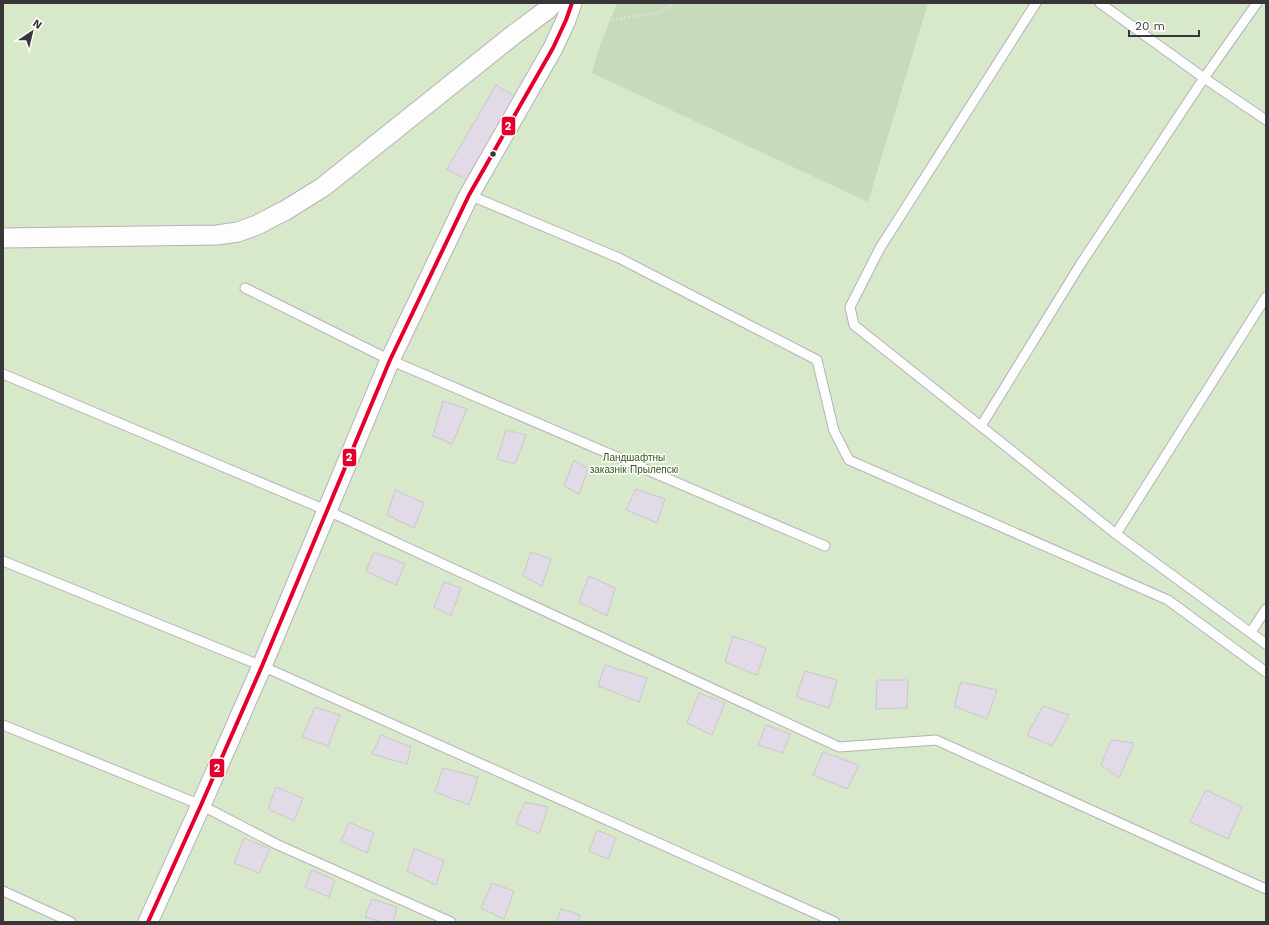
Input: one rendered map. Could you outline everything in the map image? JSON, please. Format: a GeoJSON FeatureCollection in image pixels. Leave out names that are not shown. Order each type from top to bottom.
{"type":"FeatureCollection","features":[{"type":"Feature","properties":{"kind":"street"},"geometry":{"type":"LineString","coordinates":[[3,238],[216,235],[238,232],[257,225],[286,210],[323,187],[548,9],[553,3]]}},
{"type":"Feature","properties":{"kind":"street"},"geometry":{"type":"LineString","coordinates":[[148,922],[262,666],[390,360],[469,195],[553,48],[569,12]]}},
{"type":"Feature","properties":{"kind":"lane"},"geometry":{"type":"LineString","coordinates":[[1036,3],[880,248],[850,307],[854,325],[1116,534],[1266,644]]}},
{"type":"Feature","properties":{"kind":"lane"},"geometry":{"type":"LineString","coordinates":[[1100,3],[1204,78],[1266,120]]}},
{"type":"Feature","properties":{"kind":"lane"},"geometry":{"type":"LineString","coordinates":[[981,426],[1080,265],[1204,78],[1257,3]]}},
{"type":"Feature","properties":{"kind":"lane"},"geometry":{"type":"LineString","coordinates":[[469,195],[619,258],[817,360],[834,431],[849,460],[1168,600],[1266,672]]}},
{"type":"Feature","properties":{"kind":"lane"},"geometry":{"type":"LineString","coordinates":[[245,288],[390,360],[825,546]]}},
{"type":"Feature","properties":{"kind":"lane"},"geometry":{"type":"LineString","coordinates":[[1116,534],[1266,297]]}},
{"type":"Feature","properties":{"kind":"lane"},"geometry":{"type":"LineString","coordinates":[[3,374],[328,511],[839,747],[936,740],[1266,889]]}},
{"type":"Feature","properties":{"kind":"lane"},"geometry":{"type":"LineString","coordinates":[[3,562],[262,666],[835,922]]}},
{"type":"Feature","properties":{"kind":"lane"},"geometry":{"type":"LineString","coordinates":[[1251,632],[1266,609]]}},
{"type":"Feature","properties":{"kind":"lane"},"geometry":{"type":"LineString","coordinates":[[3,725],[201,805],[276,844],[451,922]]}},
{"type":"Feature","properties":{"kind":"lane"},"geometry":{"type":"LineString","coordinates":[[3,891],[71,922]]}},
{"type":"Feature","properties":{"kind":"path"},"geometry":{"type":"LineString","coordinates":[[569,12],[610,20],[660,12],[674,3]]}},
{"type":"Feature","properties":{"kind":"green space","name":"Ландшафтны заказнік Прылепскі"},"geometry":{"type":"Polygon","coordinates":[[[3,3],[1266,3],[1266,922],[3,922],[3,3]]]}},
{"type":"Feature","properties":{"kind":"green space"},"geometry":{"type":"Polygon","coordinates":[[[617,3],[928,3],[868,202],[592,73],[599,48],[617,3]]]}},
{"type":"Feature","properties":{"kind":"building"},"geometry":{"type":"Polygon","coordinates":[[[496,85],[516,97],[467,180],[447,169],[496,85]]]}},
{"type":"Feature","properties":{"kind":"building"},"geometry":{"type":"Polygon","coordinates":[[[443,401],[467,409],[452,444],[433,436],[443,401]]]}},
{"type":"Feature","properties":{"kind":"building"},"geometry":{"type":"Polygon","coordinates":[[[506,430],[526,435],[515,464],[497,459],[506,430]]]}},
{"type":"Feature","properties":{"kind":"building"},"geometry":{"type":"Polygon","coordinates":[[[574,460],[588,469],[579,494],[564,486],[574,460]]]}},
{"type":"Feature","properties":{"kind":"building"},"geometry":{"type":"Polygon","coordinates":[[[636,489],[665,499],[657,523],[626,510],[636,489]]]}},
{"type":"Feature","properties":{"kind":"building"},"geometry":{"type":"Polygon","coordinates":[[[395,490],[424,503],[414,528],[387,515],[395,490]]]}},
{"type":"Feature","properties":{"kind":"building"},"geometry":{"type":"Polygon","coordinates":[[[374,552],[405,564],[396,585],[366,571],[374,552]]]}},
{"type":"Feature","properties":{"kind":"building"},"geometry":{"type":"Polygon","coordinates":[[[531,552],[551,559],[542,586],[523,576],[531,552]]]}},
{"type":"Feature","properties":{"kind":"building"},"geometry":{"type":"Polygon","coordinates":[[[589,576],[615,588],[607,616],[579,602],[589,576]]]}},
{"type":"Feature","properties":{"kind":"building"},"geometry":{"type":"Polygon","coordinates":[[[444,582],[461,588],[451,616],[434,607],[444,582]]]}},
{"type":"Feature","properties":{"kind":"building"},"geometry":{"type":"Polygon","coordinates":[[[733,636],[766,648],[757,675],[725,662],[733,636]]]}},
{"type":"Feature","properties":{"kind":"building"},"geometry":{"type":"Polygon","coordinates":[[[605,665],[647,678],[639,702],[598,686],[605,665]]]}},
{"type":"Feature","properties":{"kind":"building"},"geometry":{"type":"Polygon","coordinates":[[[805,671],[837,680],[829,708],[796,697],[805,671]]]}},
{"type":"Feature","properties":{"kind":"building"},"geometry":{"type":"Polygon","coordinates":[[[877,680],[908,680],[907,708],[876,709],[877,680]]]}},
{"type":"Feature","properties":{"kind":"building"},"geometry":{"type":"Polygon","coordinates":[[[961,682],[997,690],[987,719],[954,706],[961,682]]]}},
{"type":"Feature","properties":{"kind":"building"},"geometry":{"type":"Polygon","coordinates":[[[699,693],[725,703],[712,735],[687,723],[699,693]]]}},
{"type":"Feature","properties":{"kind":"building"},"geometry":{"type":"Polygon","coordinates":[[[1043,706],[1069,715],[1052,746],[1027,735],[1043,706]]]}},
{"type":"Feature","properties":{"kind":"building"},"geometry":{"type":"Polygon","coordinates":[[[315,707],[340,715],[328,746],[302,737],[315,707]]]}},
{"type":"Feature","properties":{"kind":"building"},"geometry":{"type":"Polygon","coordinates":[[[766,725],[790,734],[783,753],[758,745],[766,725]]]}},
{"type":"Feature","properties":{"kind":"building"},"geometry":{"type":"Polygon","coordinates":[[[381,735],[411,747],[407,764],[372,754],[381,735]]]}},
{"type":"Feature","properties":{"kind":"building"},"geometry":{"type":"Polygon","coordinates":[[[1111,740],[1134,743],[1119,778],[1101,765],[1111,740]]]}},
{"type":"Feature","properties":{"kind":"building"},"geometry":{"type":"Polygon","coordinates":[[[823,752],[859,765],[847,789],[813,775],[823,752]]]}},
{"type":"Feature","properties":{"kind":"building"},"geometry":{"type":"Polygon","coordinates":[[[443,768],[478,777],[469,805],[435,792],[443,768]]]}},
{"type":"Feature","properties":{"kind":"building"},"geometry":{"type":"Polygon","coordinates":[[[276,787],[303,798],[294,821],[268,809],[276,787]]]}},
{"type":"Feature","properties":{"kind":"building"},"geometry":{"type":"Polygon","coordinates":[[[1206,790],[1242,807],[1228,839],[1190,822],[1206,790]]]}},
{"type":"Feature","properties":{"kind":"building"},"geometry":{"type":"Polygon","coordinates":[[[525,802],[548,807],[539,834],[516,823],[525,802]]]}},
{"type":"Feature","properties":{"kind":"building"},"geometry":{"type":"Polygon","coordinates":[[[349,822],[374,833],[367,853],[341,841],[349,822]]]}},
{"type":"Feature","properties":{"kind":"building"},"geometry":{"type":"Polygon","coordinates":[[[597,830],[616,838],[608,859],[589,851],[597,830]]]}},
{"type":"Feature","properties":{"kind":"building"},"geometry":{"type":"Polygon","coordinates":[[[244,838],[270,849],[259,873],[234,863],[244,838]]]}},
{"type":"Feature","properties":{"kind":"building"},"geometry":{"type":"Polygon","coordinates":[[[414,848],[444,861],[436,885],[407,871],[414,848]]]}},
{"type":"Feature","properties":{"kind":"building"},"geometry":{"type":"Polygon","coordinates":[[[312,870],[335,880],[329,897],[305,887],[312,870]]]}},
{"type":"Feature","properties":{"kind":"building"},"geometry":{"type":"Polygon","coordinates":[[[492,883],[514,891],[504,919],[481,908],[492,883]]]}},
{"type":"Feature","properties":{"kind":"building"},"geometry":{"type":"Polygon","coordinates":[[[372,899],[397,907],[393,922],[381,922],[365,917],[372,899]]]}},
{"type":"Feature","properties":{"kind":"building"},"geometry":{"type":"Polygon","coordinates":[[[561,909],[580,915],[578,922],[556,922],[561,909]]]}},
{"type":"Feature","properties":{"kind":"transit line","name":"2"},"geometry":{"type":"LineString","coordinates":[[148,922],[262,666],[390,360],[469,195],[553,48],[572,3]]}}]}
